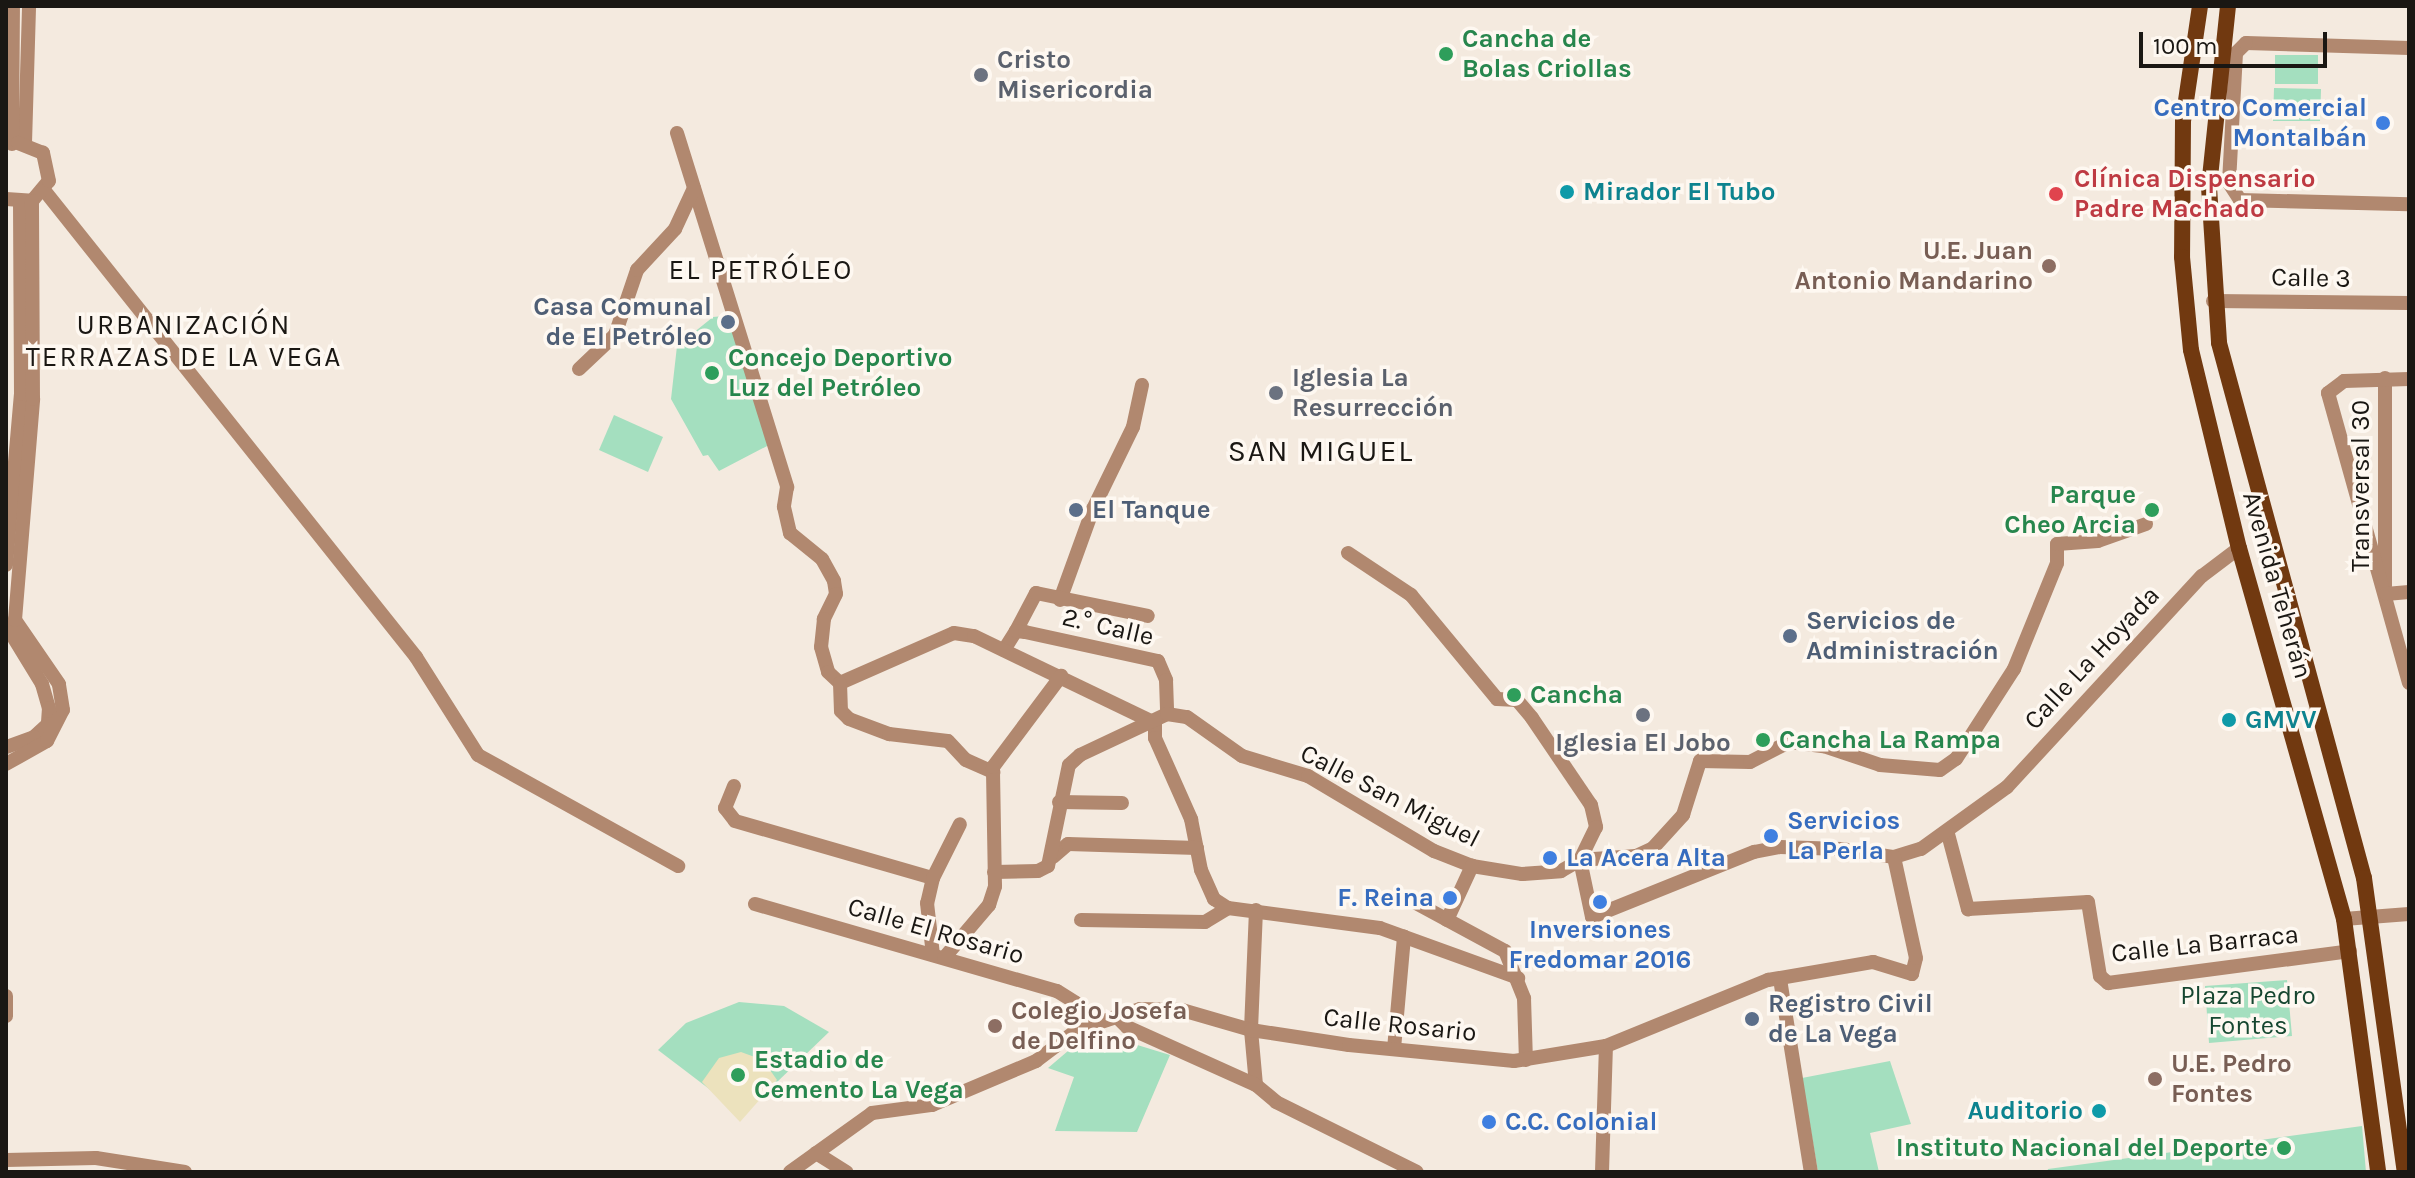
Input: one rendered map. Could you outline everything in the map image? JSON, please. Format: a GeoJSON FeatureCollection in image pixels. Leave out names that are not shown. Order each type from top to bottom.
{"type":"FeatureCollection","features":[{"type":"Feature","properties":{"kind":"main road","name":"Avenida Teherán"},"geometry":{"type":"LineString","coordinates":[[2200,6],[2183,121],[2182,257],[2191,350],[2239,548],[2344,919],[2378,1172]]}},
{"type":"Feature","properties":{"kind":"main road","name":"Avenida Teherán"},"geometry":{"type":"LineString","coordinates":[[2228,6],[2211,132],[2213,301],[2235,414],[2372,918],[2405,1172]]}},
{"type":"Feature","properties":{"kind":"street"},"geometry":{"type":"LineString","coordinates":[[13,6],[14,144]]}},
{"type":"Feature","properties":{"kind":"street"},"geometry":{"type":"LineString","coordinates":[[14,144],[29,6]]}},
{"type":"Feature","properties":{"kind":"street"},"geometry":{"type":"LineString","coordinates":[[2409,48],[2246,43],[2236,53],[2229,183],[2240,200],[2409,204]]}},
{"type":"Feature","properties":{"kind":"street"},"geometry":{"type":"LineString","coordinates":[[677,133],[787,487],[784,507],[790,533],[822,559],[834,581],[836,594],[824,619],[821,647],[828,672],[840,683],[841,711],[849,719],[889,734],[948,741],[966,760],[993,772]]}},
{"type":"Feature","properties":{"kind":"street"},"geometry":{"type":"LineString","coordinates":[[14,144],[48,161],[44,190],[416,657],[478,755],[678,866]]}},
{"type":"Feature","properties":{"kind":"street"},"geometry":{"type":"LineString","coordinates":[[579,369],[615,335],[637,270],[675,229],[694,188]]}},
{"type":"Feature","properties":{"kind":"street"},"geometry":{"type":"LineString","coordinates":[[19,201],[44,190]]}},
{"type":"Feature","properties":{"kind":"street"},"geometry":{"type":"LineString","coordinates":[[6,565],[21,394],[19,201]]}},
{"type":"Feature","properties":{"kind":"street"},"geometry":{"type":"LineString","coordinates":[[6,764],[47,741],[63,710],[59,684],[15,620],[33,399],[19,201]]}},
{"type":"Feature","properties":{"kind":"street","name":"Calle 3"},"geometry":{"type":"LineString","coordinates":[[2213,301],[2409,303]]}},
{"type":"Feature","properties":{"kind":"street","name":"Transversal 30"},"geometry":{"type":"LineString","coordinates":[[2385,378],[2378,558],[2390,627],[2409,683]]}},
{"type":"Feature","properties":{"kind":"street"},"geometry":{"type":"LineString","coordinates":[[2378,558],[2328,393],[2344,381],[2409,379]]}},
{"type":"Feature","properties":{"kind":"street"},"geometry":{"type":"LineString","coordinates":[[1060,600],[1093,509],[1133,427],[1142,385]]}},
{"type":"Feature","properties":{"kind":"street","name":"Calle San Miguel"},"geometry":{"type":"LineString","coordinates":[[840,683],[954,633],[1004,650],[1161,719],[1187,717],[1242,756],[1308,776],[1434,851],[1472,866],[1522,874],[1561,871],[1580,860],[1636,856],[1670,835],[1683,815],[1700,761],[1750,762],[1789,742],[1824,746],[1880,765],[1940,770],[1951,766],[1994,703],[2035,627],[2057,563],[2057,544],[2098,541],[2146,524]]}},
{"type":"Feature","properties":{"kind":"street","name":"Calle La Hoyada"},"geometry":{"type":"LineString","coordinates":[[1894,857],[1948,834],[2007,787],[2202,576],[2239,548]]}},
{"type":"Feature","properties":{"kind":"street"},"geometry":{"type":"LineString","coordinates":[[1348,553],[1360,556],[1411,595],[1497,699],[1517,700],[1591,805],[1596,827],[1580,860],[1592,917],[1724,860],[1767,850],[1841,849],[1894,857]]}},
{"type":"Feature","properties":{"kind":"street"},"geometry":{"type":"LineString","coordinates":[[2386,594],[2409,592]]}},
{"type":"Feature","properties":{"kind":"street"},"geometry":{"type":"LineString","coordinates":[[1004,650],[1036,593],[1148,616]]}},
{"type":"Feature","properties":{"kind":"street"},"geometry":{"type":"LineString","coordinates":[[6,625],[42,684],[49,708],[48,724],[34,737],[6,747]]}},
{"type":"Feature","properties":{"kind":"street","name":"2.° Calle"},"geometry":{"type":"LineString","coordinates":[[1016,631],[1158,661],[1166,680],[1161,719]]}},
{"type":"Feature","properties":{"kind":"street"},"geometry":{"type":"LineString","coordinates":[[939,957],[989,905],[994,872],[993,772],[999,756],[1061,676]]}},
{"type":"Feature","properties":{"kind":"street"},"geometry":{"type":"LineString","coordinates":[[1053,857],[1059,802],[1066,773],[1080,755],[1161,719]]}},
{"type":"Feature","properties":{"kind":"street"},"geometry":{"type":"LineString","coordinates":[[1161,719],[1155,738],[1191,819],[1214,899],[1228,908],[1352,921],[1404,936],[1518,978]]}},
{"type":"Feature","properties":{"kind":"street"},"geometry":{"type":"LineString","coordinates":[[734,786],[725,808],[727,816],[735,821],[933,878]]}},
{"type":"Feature","properties":{"kind":"street"},"geometry":{"type":"LineString","coordinates":[[1059,802],[1122,803]]}},
{"type":"Feature","properties":{"kind":"street"},"geometry":{"type":"LineString","coordinates":[[939,957],[927,903],[933,878],[960,824]]}},
{"type":"Feature","properties":{"kind":"street","name":"Calle La Barraca"},"geometry":{"type":"LineString","coordinates":[[1948,834],[1968,909],[2088,902],[2100,976],[2108,983],[2350,951]]}},
{"type":"Feature","properties":{"kind":"street"},"geometry":{"type":"LineString","coordinates":[[994,872],[1038,871],[1068,844],[1197,848]]}},
{"type":"Feature","properties":{"kind":"street","name":"Calle Rosario"},"geometry":{"type":"LineString","coordinates":[[790,1172],[872,1113],[932,1105],[1036,1061],[1091,1025],[1140,1009],[1182,1010],[1251,1030],[1394,1049],[1526,1060],[1606,1046],[1723,995],[1780,979],[1873,962],[1912,974],[1916,958],[1894,857]]}},
{"type":"Feature","properties":{"kind":"street"},"geometry":{"type":"LineString","coordinates":[[1447,920],[1472,866]]}},
{"type":"Feature","properties":{"kind":"street"},"geometry":{"type":"LineString","coordinates":[[1405,897],[1505,951],[1518,978],[1526,1060]]}},
{"type":"Feature","properties":{"kind":"street","name":"Calle El Rosario"},"geometry":{"type":"LineString","coordinates":[[755,904],[1057,991],[1076,1003],[1091,1025]]}},
{"type":"Feature","properties":{"kind":"street"},"geometry":{"type":"LineString","coordinates":[[1081,920],[1205,922],[1228,908]]}},
{"type":"Feature","properties":{"kind":"street"},"geometry":{"type":"LineString","coordinates":[[1256,910],[1251,1030],[1256,1085]]}},
{"type":"Feature","properties":{"kind":"street"},"geometry":{"type":"LineString","coordinates":[[2344,919],[2409,914]]}},
{"type":"Feature","properties":{"kind":"street"},"geometry":{"type":"LineString","coordinates":[[1394,1049],[1404,936]]}},
{"type":"Feature","properties":{"kind":"street"},"geometry":{"type":"LineString","coordinates":[[1780,979],[1811,1172]]}},
{"type":"Feature","properties":{"kind":"street"},"geometry":{"type":"LineString","coordinates":[[6,996],[6,1016]]}},
{"type":"Feature","properties":{"kind":"street"},"geometry":{"type":"LineString","coordinates":[[1116,1016],[1127,1027],[1256,1085],[1276,1102],[1417,1172]]}},
{"type":"Feature","properties":{"kind":"street"},"geometry":{"type":"LineString","coordinates":[[1602,1172],[1606,1046]]}},
{"type":"Feature","properties":{"kind":"street"},"geometry":{"type":"LineString","coordinates":[[816,1153],[847,1172]]}},
{"type":"Feature","properties":{"kind":"street"},"geometry":{"type":"LineString","coordinates":[[6,1160],[96,1158],[185,1172]]}},
{"type":"Feature","properties":{"kind":"green space"},"geometry":{"type":"Polygon","coordinates":[[[2275,55],[2318,55],[2318,84],[2275,84],[2275,55]]]}},
{"type":"Feature","properties":{"kind":"green space"},"geometry":{"type":"Polygon","coordinates":[[[2274,88],[2321,89],[2320,121],[2273,121],[2274,88]]]}},
{"type":"Feature","properties":{"kind":"green space","name":"Concejo Deportivo Luz del Petróleo"},"geometry":{"type":"Polygon","coordinates":[[[735,315],[769,445],[719,471],[708,455],[703,456],[671,399],[677,346],[713,317],[735,315]]]}},
{"type":"Feature","properties":{"kind":"green space"},"geometry":{"type":"Polygon","coordinates":[[[614,415],[663,437],[648,472],[599,450],[614,415]]]}},
{"type":"Feature","properties":{"kind":"green space","name":"Plaza Pedro Fontes"},"geometry":{"type":"Polygon","coordinates":[[[2287,980],[2292,1036],[2209,1043],[2205,986],[2287,980]]]}},
{"type":"Feature","properties":{"kind":"green space","name":"Estadio de Cemento La Vega"},"geometry":{"type":"Polygon","coordinates":[[[739,1002],[784,1006],[829,1032],[752,1106],[729,1104],[658,1050],[686,1023],[739,1002]]]}},
{"type":"Feature","properties":{"kind":"green space"},"geometry":{"type":"Polygon","coordinates":[[[1108,1036],[1170,1055],[1137,1132],[1055,1131],[1074,1077],[1048,1068],[1082,1039],[1108,1036]]]}},
{"type":"Feature","properties":{"kind":"green space"},"geometry":{"type":"Polygon","coordinates":[[[1890,1061],[1911,1124],[1870,1133],[1879,1172],[1818,1172],[1802,1078],[1890,1061]]]}},
{"type":"Feature","properties":{"kind":"green space","name":"Instituto Nacional del Deporte"},"geometry":{"type":"Polygon","coordinates":[[[2362,1126],[2366,1172],[2047,1172],[2048,1169],[2362,1126]]]}},
{"type":"Feature","properties":{"kind":"sand"},"geometry":{"type":"Polygon","coordinates":[[[741,1052],[763,1060],[777,1080],[740,1122],[702,1082],[719,1058],[741,1052]]]}},
{"type":"Feature","properties":{"kind":"place","name":"Cancha de Bolas Criollas"},"geometry":{"type":"Point","coordinates":[1446,54]}},
{"type":"Feature","properties":{"kind":"place","name":"Cristo Misericordia"},"geometry":{"type":"Point","coordinates":[981,75]}},
{"type":"Feature","properties":{"kind":"place","name":"Centro Comercial Montalbán"},"geometry":{"type":"Point","coordinates":[2383,123]}},
{"type":"Feature","properties":{"kind":"place","name":"Mirador El Tubo"},"geometry":{"type":"Point","coordinates":[1567,192]}},
{"type":"Feature","properties":{"kind":"place","name":"Clínica Dispensario Padre Machado"},"geometry":{"type":"Point","coordinates":[2056,194]}},
{"type":"Feature","properties":{"kind":"place","name":"U.E. Juan Antonio Mandarino"},"geometry":{"type":"Point","coordinates":[2049,266]}},
{"type":"Feature","properties":{"kind":"place","name":"Casa Comunal de El Petróleo"},"geometry":{"type":"Point","coordinates":[728,322]}},
{"type":"Feature","properties":{"kind":"place","name":"Concejo Deportivo Luz del Petróleo"},"geometry":{"type":"Point","coordinates":[712,373]}},
{"type":"Feature","properties":{"kind":"place","name":"Iglesia La Resurrección"},"geometry":{"type":"Point","coordinates":[1276,393]}},
{"type":"Feature","properties":{"kind":"place","name":"El Tanque"},"geometry":{"type":"Point","coordinates":[1076,510]}},
{"type":"Feature","properties":{"kind":"place","name":"Parque Cheo Arcia"},"geometry":{"type":"Point","coordinates":[2152,510]}},
{"type":"Feature","properties":{"kind":"place","name":"Servicios de Administración"},"geometry":{"type":"Point","coordinates":[1790,636]}},
{"type":"Feature","properties":{"kind":"place","name":"Cancha"},"geometry":{"type":"Point","coordinates":[1514,695]}},
{"type":"Feature","properties":{"kind":"place","name":"Iglesia El Jobo"},"geometry":{"type":"Point","coordinates":[1643,715]}},
{"type":"Feature","properties":{"kind":"place","name":"GMVV"},"geometry":{"type":"Point","coordinates":[2229,720]}},
{"type":"Feature","properties":{"kind":"place","name":"Cancha La Rampa"},"geometry":{"type":"Point","coordinates":[1763,740]}},
{"type":"Feature","properties":{"kind":"place","name":"Servicios La Perla"},"geometry":{"type":"Point","coordinates":[1771,836]}},
{"type":"Feature","properties":{"kind":"place","name":"La Acera Alta"},"geometry":{"type":"Point","coordinates":[1550,858]}},
{"type":"Feature","properties":{"kind":"place","name":"F. Reina"},"geometry":{"type":"Point","coordinates":[1450,898]}},
{"type":"Feature","properties":{"kind":"place","name":"Inversiones Fredomar 2016"},"geometry":{"type":"Point","coordinates":[1600,902]}},
{"type":"Feature","properties":{"kind":"place","name":"Registro Civil de La Vega"},"geometry":{"type":"Point","coordinates":[1752,1019]}},
{"type":"Feature","properties":{"kind":"place","name":"Colegio Josefa de Delfino"},"geometry":{"type":"Point","coordinates":[995,1026]}},
{"type":"Feature","properties":{"kind":"place","name":"Estadio de Cemento La Vega"},"geometry":{"type":"Point","coordinates":[738,1075]}},
{"type":"Feature","properties":{"kind":"place","name":"U.E. Pedro Fontes"},"geometry":{"type":"Point","coordinates":[2155,1079]}},
{"type":"Feature","properties":{"kind":"place","name":"Auditorio"},"geometry":{"type":"Point","coordinates":[2099,1111]}},
{"type":"Feature","properties":{"kind":"place","name":"C.C. Colonial"},"geometry":{"type":"Point","coordinates":[1489,1122]}},
{"type":"Feature","properties":{"kind":"place","name":"Instituto Nacional del Deporte"},"geometry":{"type":"Point","coordinates":[2284,1148]}},
{"type":"Feature","properties":{"kind":"district","name":"EL PETRÓLEO"},"geometry":{"type":"Point","coordinates":[761,270]}},
{"type":"Feature","properties":{"kind":"district","name":"URBANIZACIÓN TERRAZAS DE LA VEGA"},"geometry":{"type":"Point","coordinates":[184,341]}},
{"type":"Feature","properties":{"kind":"district","name":"SAN MIGUEL"},"geometry":{"type":"Point","coordinates":[1321,451]}}]}
